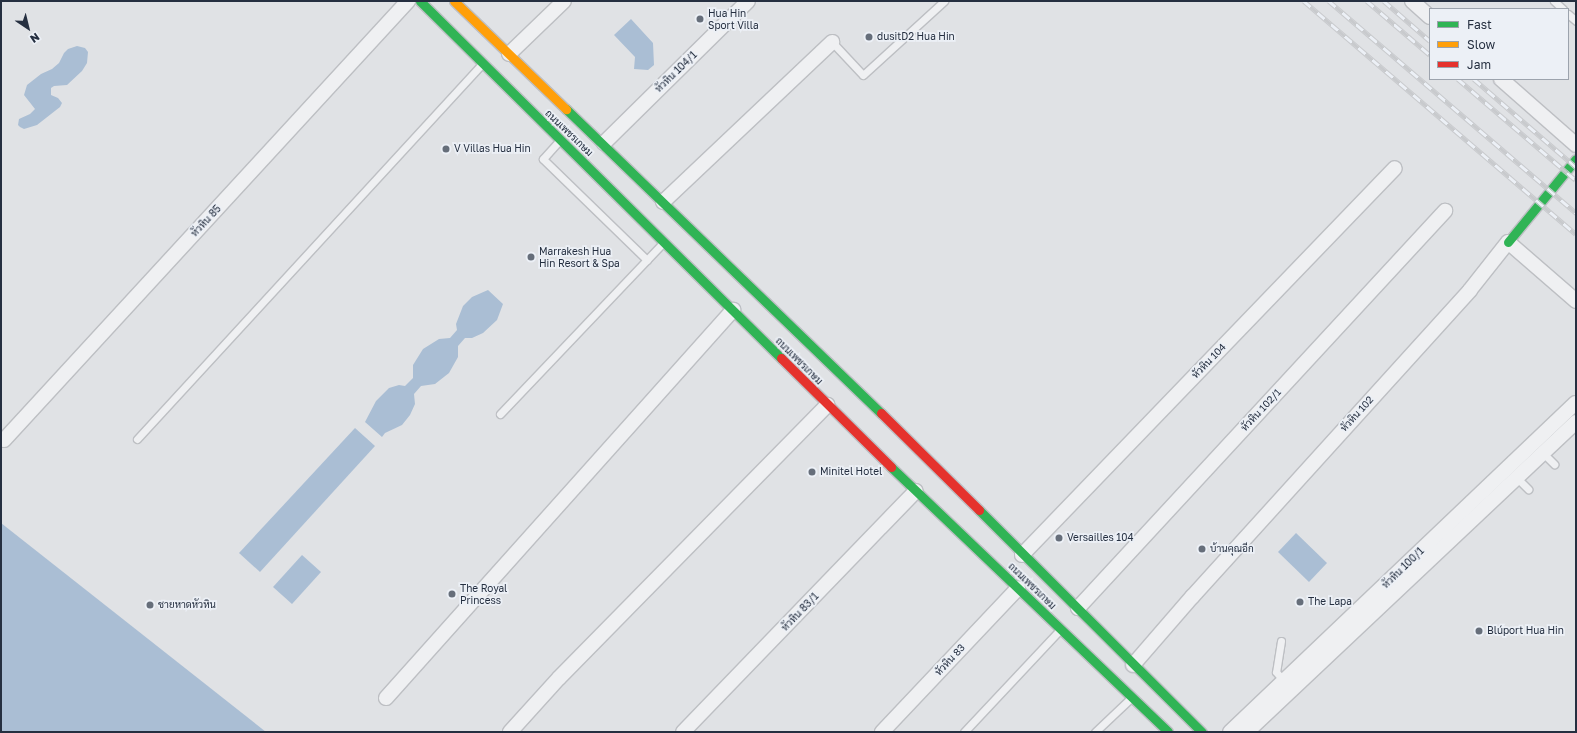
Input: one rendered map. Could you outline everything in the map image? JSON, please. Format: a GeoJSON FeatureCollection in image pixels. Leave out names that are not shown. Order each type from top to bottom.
{"type":"FeatureCollection","features":[{"type":"Feature","properties":{"kind":"main road","name":"ถนนเพชรเกษม"},"geometry":{"type":"LineString","coordinates":[[420,1],[733,310],[835,397],[851,428],[1167,732]]}},
{"type":"Feature","properties":{"kind":"main road","name":"ถนนเพชรเกษม"},"geometry":{"type":"LineString","coordinates":[[454,1],[604,143],[663,202],[850,382],[1022,555],[1078,608],[1133,665],[1202,732]]}},
{"type":"Feature","properties":{"kind":"main road","name":"หัวหิน 102"},"geometry":{"type":"LineString","coordinates":[[1508,242],[1576,159]]}},
{"type":"Feature","properties":{"kind":"main road"},"geometry":{"type":"LineString","coordinates":[[835,397],[850,382]]}},
{"type":"Feature","properties":{"kind":"main road"},"geometry":{"type":"LineString","coordinates":[[851,428],[874,406]]}},
{"type":"Feature","properties":{"kind":"street","name":"หัวหิน 85"},"geometry":{"type":"LineString","coordinates":[[4,440],[408,1]]}},
{"type":"Feature","properties":{"kind":"street"},"geometry":{"type":"LineString","coordinates":[[509,54],[564,1]]}},
{"type":"Feature","properties":{"kind":"street","name":"หัวหิน 104/1"},"geometry":{"type":"LineString","coordinates":[[604,143],[748,1]]}},
{"type":"Feature","properties":{"kind":"street"},"geometry":{"type":"LineString","coordinates":[[1412,1],[1429,16]]}},
{"type":"Feature","properties":{"kind":"street"},"geometry":{"type":"LineString","coordinates":[[663,202],[832,42]]}},
{"type":"Feature","properties":{"kind":"street"},"geometry":{"type":"LineString","coordinates":[[1502,80],[1576,145]]}},
{"type":"Feature","properties":{"kind":"street","name":"หัวหิน 104"},"geometry":{"type":"LineString","coordinates":[[1022,555],[1395,168]]}},
{"type":"Feature","properties":{"kind":"street","name":"หัวหิน 102/1"},"geometry":{"type":"LineString","coordinates":[[1078,608],[1445,211]]}},
{"type":"Feature","properties":{"kind":"street"},"geometry":{"type":"LineString","coordinates":[[1508,242],[1576,301]]}},
{"type":"Feature","properties":{"kind":"street","name":"หัวหิน 102"},"geometry":{"type":"LineString","coordinates":[[1133,665],[1192,597],[1470,290],[1508,242]]}},
{"type":"Feature","properties":{"kind":"street"},"geometry":{"type":"LineString","coordinates":[[386,698],[733,310]]}},
{"type":"Feature","properties":{"kind":"street"},"geometry":{"type":"LineString","coordinates":[[510,732],[559,678],[835,397]]}},
{"type":"Feature","properties":{"kind":"street","name":"หัวหิน 100/1"},"geometry":{"type":"LineString","coordinates":[[1539,448],[1576,403]]}},
{"type":"Feature","properties":{"kind":"street","name":"หัวหิน 100/1"},"geometry":{"type":"LineString","coordinates":[[1230,732],[1539,448],[1576,422]]}},
{"type":"Feature","properties":{"kind":"street","name":"หัวหิน 100/1"},"geometry":{"type":"LineString","coordinates":[[1247,732],[1512,473]]}},
{"type":"Feature","properties":{"kind":"street","name":"หัวหิน 83/1"},"geometry":{"type":"LineString","coordinates":[[683,732],[916,491]]}},
{"type":"Feature","properties":{"kind":"street","name":"หัวหิน 83"},"geometry":{"type":"LineString","coordinates":[[882,732],[1018,588]]}},
{"type":"Feature","properties":{"kind":"lane"},"geometry":{"type":"LineString","coordinates":[[832,42],[863,75],[944,1]]}},
{"type":"Feature","properties":{"kind":"lane"},"geometry":{"type":"LineString","coordinates":[[1554,1],[1562,8]]}},
{"type":"Feature","properties":{"kind":"lane"},"geometry":{"type":"LineString","coordinates":[[137,439],[483,63]]}},
{"type":"Feature","properties":{"kind":"lane"},"geometry":{"type":"LineString","coordinates":[[560,140],[543,159],[647,260]]}},
{"type":"Feature","properties":{"kind":"lane"},"geometry":{"type":"LineString","coordinates":[[500,414],[664,241]]}},
{"type":"Feature","properties":{"kind":"lane"},"geometry":{"type":"LineString","coordinates":[[1539,448],[1554,464]]}},
{"type":"Feature","properties":{"kind":"lane"},"geometry":{"type":"LineString","coordinates":[[1512,473],[1528,489]]}},
{"type":"Feature","properties":{"kind":"lane"},"geometry":{"type":"LineString","coordinates":[[964,732],[1060,629]]}},
{"type":"Feature","properties":{"kind":"lane"},"geometry":{"type":"LineString","coordinates":[[1281,641],[1276,672],[1284,681]]}},
{"type":"Feature","properties":{"kind":"lane"},"geometry":{"type":"LineString","coordinates":[[1095,732],[1132,697]]}},
{"type":"Feature","properties":{"kind":"water"},"geometry":{"type":"Polygon","coordinates":[[[631,19],[653,43],[654,65],[648,70],[634,69],[635,57],[614,35],[631,19]]]}},
{"type":"Feature","properties":{"kind":"water"},"geometry":{"type":"Polygon","coordinates":[[[77,46],[85,48],[88,52],[87,63],[82,71],[67,85],[54,86],[51,88],[51,95],[58,98],[62,103],[60,107],[37,125],[24,129],[20,127],[18,125],[19,119],[30,114],[35,109],[24,95],[27,85],[59,63],[64,53],[68,49],[77,46]]]}},
{"type":"Feature","properties":{"kind":"water"},"geometry":{"type":"Polygon","coordinates":[[[488,290],[503,304],[497,320],[483,333],[472,338],[465,338],[458,346],[458,357],[449,373],[435,384],[421,386],[414,394],[415,404],[410,415],[402,425],[385,433],[382,437],[365,422],[376,401],[389,388],[399,385],[405,386],[413,378],[413,365],[423,349],[439,339],[450,338],[457,330],[456,324],[463,306],[472,297],[488,290]]]}},
{"type":"Feature","properties":{"kind":"water"},"geometry":{"type":"Polygon","coordinates":[[[355,428],[375,446],[260,572],[239,553],[355,428]]]}},
{"type":"Feature","properties":{"kind":"water"},"geometry":{"type":"Polygon","coordinates":[[[1,523],[266,732],[1,732],[1,523]]]}},
{"type":"Feature","properties":{"kind":"water"},"geometry":{"type":"Polygon","coordinates":[[[1296,533],[1327,563],[1309,582],[1278,552],[1296,533]]]}},
{"type":"Feature","properties":{"kind":"water"},"geometry":{"type":"Polygon","coordinates":[[[302,555],[321,572],[292,604],[273,587],[302,555]]]}},
{"type":"Feature","properties":{"kind":"railway"},"geometry":{"type":"LineString","coordinates":[[1304,1],[1576,234]]}},
{"type":"Feature","properties":{"kind":"railway"},"geometry":{"type":"LineString","coordinates":[[1329,1],[1576,213]]}},
{"type":"Feature","properties":{"kind":"railway"},"geometry":{"type":"LineString","coordinates":[[1367,1],[1429,54]]}},
{"type":"Feature","properties":{"kind":"railway"},"geometry":{"type":"LineString","coordinates":[[1384,1],[1429,40]]}},
{"type":"Feature","properties":{"kind":"railway"},"geometry":{"type":"LineString","coordinates":[[1459,80],[1576,180]]}},
{"type":"Feature","properties":{"kind":"railway"},"geometry":{"type":"LineString","coordinates":[[1475,80],[1576,167]]}},
{"type":"Feature","properties":{"kind":"traffic: fast"},"geometry":{"type":"LineString","coordinates":[[420,1],[781,358]]}},
{"type":"Feature","properties":{"kind":"traffic: fast"},"geometry":{"type":"LineString","coordinates":[[566,109],[881,413]]}},
{"type":"Feature","properties":{"kind":"traffic: fast"},"geometry":{"type":"LineString","coordinates":[[1508,242],[1576,159]]}},
{"type":"Feature","properties":{"kind":"traffic: fast"},"geometry":{"type":"LineString","coordinates":[[891,467],[1168,732]]}},
{"type":"Feature","properties":{"kind":"traffic: fast"},"geometry":{"type":"LineString","coordinates":[[979,510],[1202,732]]}},
{"type":"Feature","properties":{"kind":"traffic: slow"},"geometry":{"type":"LineString","coordinates":[[454,1],[566,109]]}},
{"type":"Feature","properties":{"kind":"traffic: jam"},"geometry":{"type":"LineString","coordinates":[[781,358],[891,467]]}},
{"type":"Feature","properties":{"kind":"traffic: jam"},"geometry":{"type":"LineString","coordinates":[[881,413],[979,510]]}},
{"type":"Feature","properties":{"kind":"place","name":"Hua Hin Sport Villa"},"geometry":{"type":"Point","coordinates":[700,19]}},
{"type":"Feature","properties":{"kind":"place","name":"dusitD2 Hua Hin"},"geometry":{"type":"Point","coordinates":[869,37]}},
{"type":"Feature","properties":{"kind":"place","name":"V Villas Hua Hin"},"geometry":{"type":"Point","coordinates":[446,149]}},
{"type":"Feature","properties":{"kind":"place","name":"Marrakesh Hua Hin Resort & Spa"},"geometry":{"type":"Point","coordinates":[531,257]}},
{"type":"Feature","properties":{"kind":"place","name":"Minitel Hotel"},"geometry":{"type":"Point","coordinates":[812,472]}},
{"type":"Feature","properties":{"kind":"place","name":"Versailles 104"},"geometry":{"type":"Point","coordinates":[1059,538]}},
{"type":"Feature","properties":{"kind":"place","name":"บ้านคุณอีก"},"geometry":{"type":"Point","coordinates":[1202,549]}},
{"type":"Feature","properties":{"kind":"place","name":"The Royal Princess"},"geometry":{"type":"Point","coordinates":[452,594]}},
{"type":"Feature","properties":{"kind":"place","name":"The Lapa"},"geometry":{"type":"Point","coordinates":[1300,602]}},
{"type":"Feature","properties":{"kind":"place","name":"ชายหาดหัวหิน"},"geometry":{"type":"Point","coordinates":[150,605]}},
{"type":"Feature","properties":{"kind":"place","name":"Blúport Hua Hin"},"geometry":{"type":"Point","coordinates":[1479,631]}}]}
